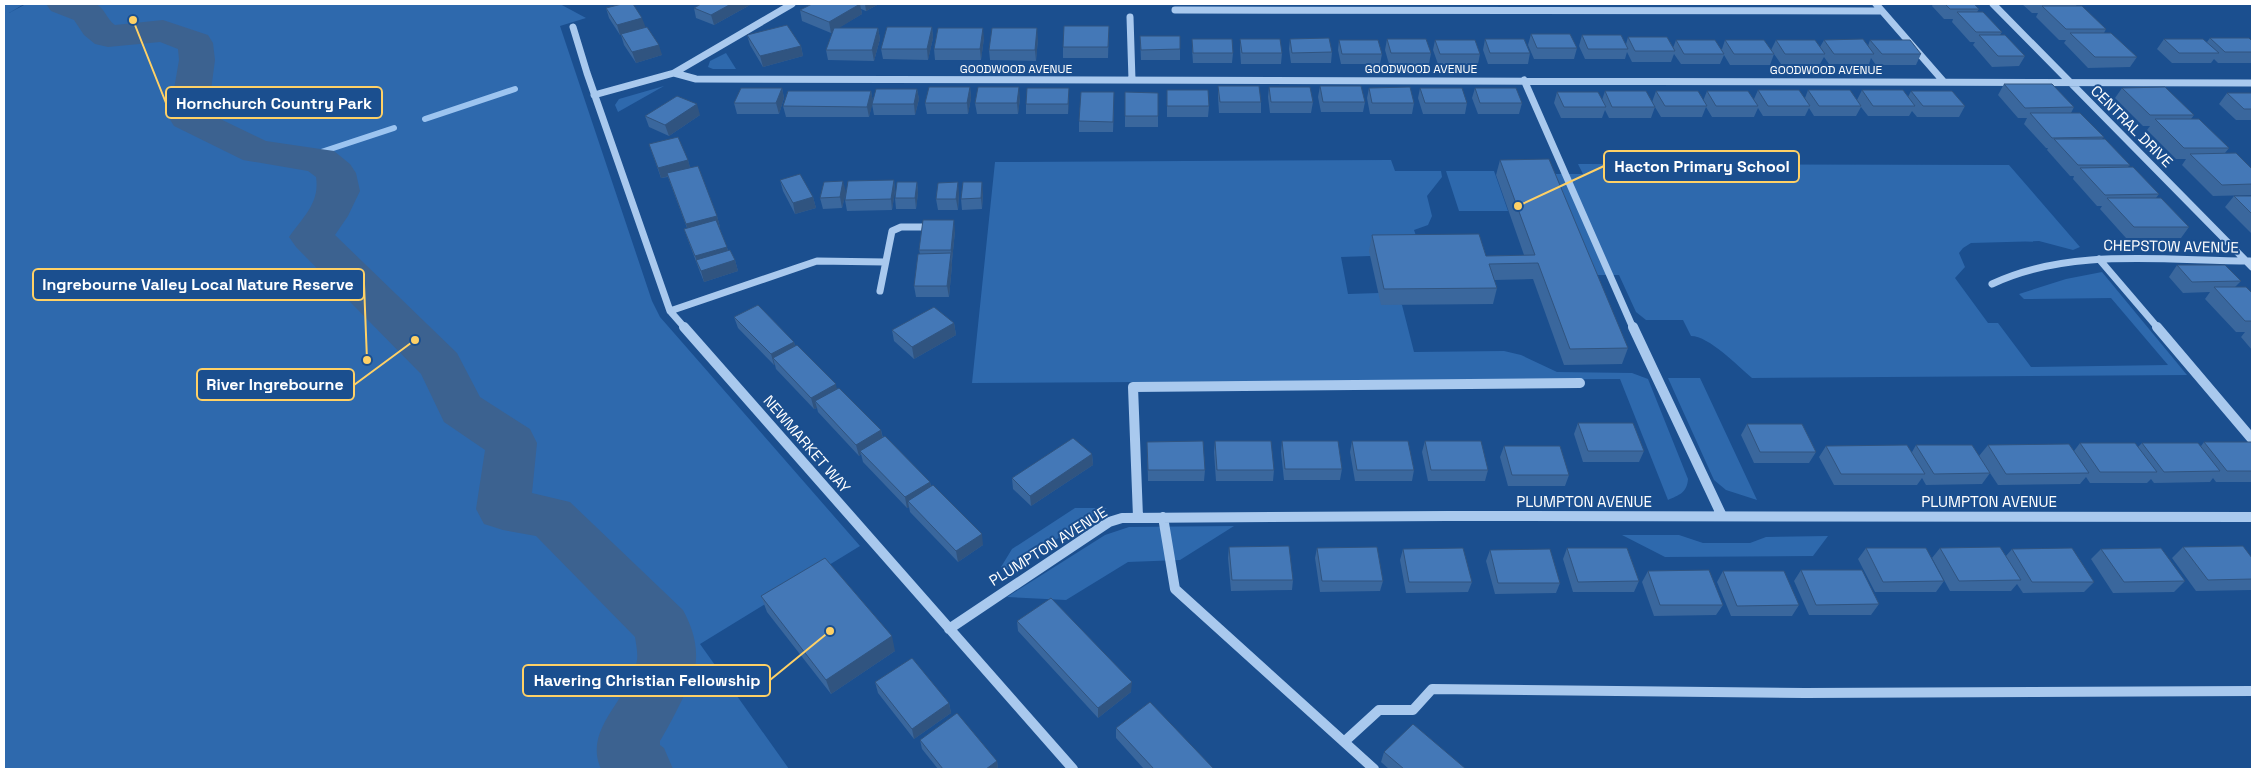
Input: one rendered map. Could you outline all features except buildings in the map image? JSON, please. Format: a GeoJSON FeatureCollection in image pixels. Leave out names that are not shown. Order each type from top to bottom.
{"type":"FeatureCollection","features":[{"type":"Feature","properties":{"kind":"street"},"geometry":{"type":"LineString","coordinates":[[674,73],[792,4]]}},
{"type":"Feature","properties":{"kind":"street"},"geometry":{"type":"LineString","coordinates":[[1876,4],[1944,82]]}},
{"type":"Feature","properties":{"kind":"street","name":"CENTRAL DRIVE"},"geometry":{"type":"LineString","coordinates":[[1992,4],[2250,263]]}},
{"type":"Feature","properties":{"kind":"street"},"geometry":{"type":"LineString","coordinates":[[1176,10],[1882,11]]}},
{"type":"Feature","properties":{"kind":"street"},"geometry":{"type":"LineString","coordinates":[[1130,18],[1132,80]]}},
{"type":"Feature","properties":{"kind":"street","name":"NEWMARKET WAY"},"geometry":{"type":"LineString","coordinates":[[573,27],[594,95],[670,311],[1073,769]]}},
{"type":"Feature","properties":{"kind":"street","name":"GOODWOOD AVENUE"},"geometry":{"type":"LineString","coordinates":[[594,95],[674,73],[696,79],[2252,83]]}},
{"type":"Feature","properties":{"kind":"street"},"geometry":{"type":"LineString","coordinates":[[1524,80],[1613,285],[1722,516]]}},
{"type":"Feature","properties":{"kind":"street"},"geometry":{"type":"LineString","coordinates":[[880,290],[892,231],[902,227],[943,226]]}},
{"type":"Feature","properties":{"kind":"street"},"geometry":{"type":"LineString","coordinates":[[2094,259],[2252,439]]}},
{"type":"Feature","properties":{"kind":"street","name":"CHEPSTOW AVENUE"},"geometry":{"type":"LineString","coordinates":[[1992,284],[2003,278],[2056,262],[2094,259],[2250,263]]}},
{"type":"Feature","properties":{"kind":"street"},"geometry":{"type":"LineString","coordinates":[[670,311],[817,261],[885,262]]}},
{"type":"Feature","properties":{"kind":"street"},"geometry":{"type":"LineString","coordinates":[[1138,517],[1133,387],[1580,383]]}},
{"type":"Feature","properties":{"kind":"street","name":"PLUMPTON AVENUE"},"geometry":{"type":"LineString","coordinates":[[949,629],[1109,522],[1122,518],[2252,516]]}},
{"type":"Feature","properties":{"kind":"street"},"geometry":{"type":"LineString","coordinates":[[1163,517],[1175,589],[1374,769]]}},
{"type":"Feature","properties":{"kind":"street"},"geometry":{"type":"LineString","coordinates":[[1344,742],[1379,710],[1413,710],[1432,689],[1795,693],[2252,691]]}},
{"type":"Feature","properties":{"kind":"shaded area"},"geometry":{"type":"Polygon","coordinates":[[[4,4],[24,4],[9,13],[26,4],[560,4],[586,18],[560,26],[652,301],[660,317],[860,546],[700,644],[789,769],[4,769],[4,4]]]}},
{"type":"Feature","properties":{"kind":"shaded area"},"geometry":{"type":"Polygon","coordinates":[[[726,53],[736,69],[713,69],[708,67],[710,61],[726,53]]]}},
{"type":"Feature","properties":{"kind":"shaded area"},"geometry":{"type":"Polygon","coordinates":[[[664,86],[618,112],[615,105],[619,99],[664,86]]]}},
{"type":"Feature","properties":{"kind":"shaded area"},"geometry":{"type":"Polygon","coordinates":[[[1391,160],[1395,171],[1441,171],[1442,177],[1427,196],[1432,216],[1428,225],[1414,230],[1421,250],[1370,256],[1341,257],[1348,294],[1379,293],[1402,305],[1414,352],[1504,351],[1521,355],[1557,372],[1632,373],[1648,379],[1688,479],[1682,493],[1668,500],[1620,379],[972,383],[995,162],[1391,160]]]}},
{"type":"Feature","properties":{"kind":"shaded area"},"geometry":{"type":"Polygon","coordinates":[[[1578,164],[2009,165],[2080,247],[2073,250],[2039,241],[1971,243],[1963,248],[1959,253],[1965,267],[1955,278],[1988,323],[1998,323],[2031,367],[2168,365],[2111,298],[2024,299],[2019,294],[2066,279],[2102,272],[2187,375],[1752,378],[1715,346],[1698,337],[1691,336],[1683,320],[1646,320],[1636,312],[1619,275],[1595,275],[1553,174],[1583,174],[1578,164]]]}},
{"type":"Feature","properties":{"kind":"shaded area"},"geometry":{"type":"Polygon","coordinates":[[[1446,171],[1494,171],[1508,211],[1459,211],[1446,171]]]}},
{"type":"Feature","properties":{"kind":"shaded area"},"geometry":{"type":"Polygon","coordinates":[[[1668,378],[1700,378],[1757,500],[1726,490],[1714,480],[1668,378]]]}},
{"type":"Feature","properties":{"kind":"shaded area"},"geometry":{"type":"Polygon","coordinates":[[[1075,508],[1107,508],[1005,571],[1001,567],[1012,549],[1075,508]]]}},
{"type":"Feature","properties":{"kind":"shaded area"},"geometry":{"type":"Polygon","coordinates":[[[1234,526],[1180,560],[1128,562],[1066,600],[1007,597],[1105,535],[1129,527],[1234,526]]]}},
{"type":"Feature","properties":{"kind":"shaded area"},"geometry":{"type":"Polygon","coordinates":[[[1622,535],[1679,535],[1703,543],[1750,543],[1766,537],[1828,536],[1813,556],[1665,557],[1622,535]]]}},
{"type":"Feature","properties":{"kind":"waterway"},"geometry":{"type":"LineString","coordinates":[[63,4],[88,13],[96,28],[108,36],[163,31],[195,43],[197,60],[188,118],[257,152],[320,160],[336,173],[339,191],[327,216],[311,237],[440,365],[462,409],[512,443],[503,509],[551,517],[663,627],[667,660],[651,701],[630,736],[627,758],[642,769]]}},
{"type":"Feature","properties":{"kind":"waterway"},"geometry":{"type":"LineString","coordinates":[[425,119],[515,89]]}},
{"type":"Feature","properties":{"kind":"waterway"},"geometry":{"type":"LineString","coordinates":[[303,158],[394,128]]}},
{"type":"Feature","properties":{"kind":"place","name":"Hornchurch Country Park"},"geometry":{"type":"Point","coordinates":[133,20]}},
{"type":"Feature","properties":{"kind":"place","name":"Hacton Primary School"},"geometry":{"type":"Point","coordinates":[1518,206]}},
{"type":"Feature","properties":{"kind":"place","name":"River Ingrebourne"},"geometry":{"type":"Point","coordinates":[415,340]}},
{"type":"Feature","properties":{"kind":"place","name":"Ingrebourne Valley Local Nature Reserve"},"geometry":{"type":"Point","coordinates":[367,360]}},
{"type":"Feature","properties":{"kind":"place","name":"Havering Christian Fellowship"},"geometry":{"type":"Point","coordinates":[830,631]}}]}
